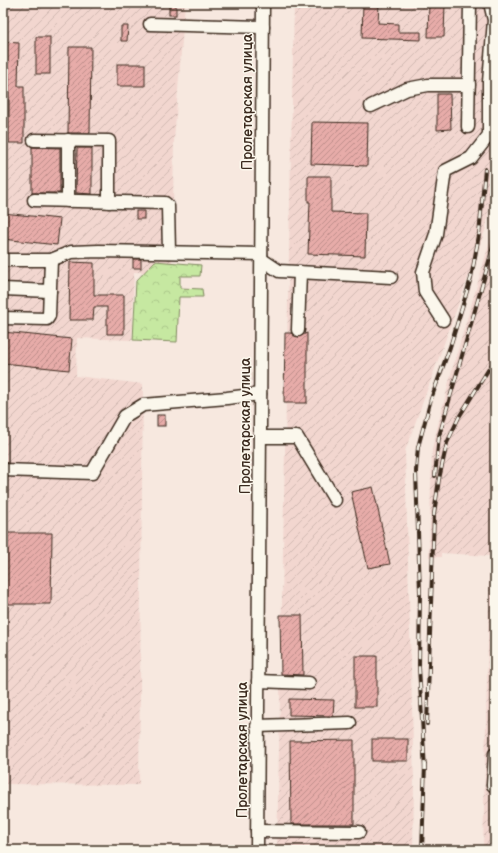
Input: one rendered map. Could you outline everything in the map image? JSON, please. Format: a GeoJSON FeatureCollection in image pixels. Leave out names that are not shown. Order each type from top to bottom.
{"type":"FeatureCollection","features":[{"type":"Feature","properties":{"kind":"street","name":"Пролетарская улица"},"geometry":{"type":"LineString","coordinates":[[257,850],[263,3]]}},
{"type":"Feature","properties":{"kind":"street"},"geometry":{"type":"LineString","coordinates":[[468,127],[470,3]]}},
{"type":"Feature","properties":{"kind":"street"},"geometry":{"type":"LineString","coordinates":[[443,320],[425,292],[423,272],[436,234],[445,171],[471,158],[489,135],[489,82],[494,20],[490,3]]}},
{"type":"Feature","properties":{"kind":"street"},"geometry":{"type":"LineString","coordinates":[[150,24],[263,27]]}},
{"type":"Feature","properties":{"kind":"street"},"geometry":{"type":"LineString","coordinates":[[371,106],[407,89],[428,85],[469,85]]}},
{"type":"Feature","properties":{"kind":"street"},"geometry":{"type":"LineString","coordinates":[[34,140],[109,141],[109,202]]}},
{"type":"Feature","properties":{"kind":"street"},"geometry":{"type":"LineString","coordinates":[[68,140],[68,201]]}},
{"type":"Feature","properties":{"kind":"street"},"geometry":{"type":"LineString","coordinates":[[34,200],[167,204],[168,252]]}},
{"type":"Feature","properties":{"kind":"street"},"geometry":{"type":"LineString","coordinates":[[3,260],[51,260],[70,252],[99,251],[261,256],[279,271],[391,277]]}},
{"type":"Feature","properties":{"kind":"street"},"geometry":{"type":"LineString","coordinates":[[3,318],[47,319],[49,316],[51,260]]}},
{"type":"Feature","properties":{"kind":"street"},"geometry":{"type":"LineString","coordinates":[[298,330],[300,272]]}},
{"type":"Feature","properties":{"kind":"street"},"geometry":{"type":"LineString","coordinates":[[3,289],[50,291]]}},
{"type":"Feature","properties":{"kind":"street"},"geometry":{"type":"LineString","coordinates":[[3,470],[92,473],[124,416],[143,405],[260,394]]}},
{"type":"Feature","properties":{"kind":"street"},"geometry":{"type":"LineString","coordinates":[[260,436],[297,437],[335,500]]}},
{"type":"Feature","properties":{"kind":"street"},"geometry":{"type":"LineString","coordinates":[[258,681],[309,683]]}},
{"type":"Feature","properties":{"kind":"street"},"geometry":{"type":"LineString","coordinates":[[257,726],[350,724]]}},
{"type":"Feature","properties":{"kind":"street"},"geometry":{"type":"LineString","coordinates":[[493,785],[495,754]]}},
{"type":"Feature","properties":{"kind":"street"},"geometry":{"type":"LineString","coordinates":[[257,831],[358,832]]}},
{"type":"Feature","properties":{"kind":"shaded area"},"geometry":{"type":"Polygon","coordinates":[[[3,3],[185,3],[174,140],[172,273],[134,272],[132,340],[77,338],[76,376],[143,384],[139,785],[3,784],[3,3]]]}},
{"type":"Feature","properties":{"kind":"shaded area"},"geometry":{"type":"Polygon","coordinates":[[[294,3],[495,3],[495,172],[486,228],[405,451],[414,780],[413,850],[277,850],[294,3]]]}},
{"type":"Feature","properties":{"kind":"shaded area"},"geometry":{"type":"Polygon","coordinates":[[[495,224],[495,850],[483,850],[490,556],[441,553],[441,557],[429,557],[432,449],[452,370],[495,224]]]}},
{"type":"Feature","properties":{"kind":"green space"},"geometry":{"type":"Polygon","coordinates":[[[155,261],[201,265],[200,276],[180,276],[180,288],[202,289],[203,297],[179,297],[177,342],[133,340],[136,281],[155,261]]]}},
{"type":"Feature","properties":{"kind":"building"},"geometry":{"type":"Polygon","coordinates":[[[169,3],[176,3],[176,15],[169,15],[169,3]]]}},
{"type":"Feature","properties":{"kind":"building"},"geometry":{"type":"Polygon","coordinates":[[[363,3],[379,3],[378,23],[398,24],[398,32],[421,32],[421,40],[362,38],[363,3]]]}},
{"type":"Feature","properties":{"kind":"building"},"geometry":{"type":"Polygon","coordinates":[[[429,3],[445,3],[444,37],[428,37],[429,3]]]}},
{"type":"Feature","properties":{"kind":"building"},"geometry":{"type":"Polygon","coordinates":[[[121,26],[128,26],[127,41],[121,41],[121,26]]]}},
{"type":"Feature","properties":{"kind":"building"},"geometry":{"type":"Polygon","coordinates":[[[36,37],[50,37],[50,74],[36,74],[36,37]]]}},
{"type":"Feature","properties":{"kind":"building"},"geometry":{"type":"Polygon","coordinates":[[[4,42],[19,43],[18,86],[24,86],[24,143],[9,143],[9,75],[3,75],[4,42]]]}},
{"type":"Feature","properties":{"kind":"building"},"geometry":{"type":"Polygon","coordinates":[[[69,47],[91,47],[90,133],[68,133],[69,47]]]}},
{"type":"Feature","properties":{"kind":"building"},"geometry":{"type":"Polygon","coordinates":[[[117,64],[145,64],[145,86],[117,86],[117,64]]]}},
{"type":"Feature","properties":{"kind":"building"},"geometry":{"type":"Polygon","coordinates":[[[437,94],[450,94],[451,129],[437,130],[437,94]]]}},
{"type":"Feature","properties":{"kind":"building"},"geometry":{"type":"Polygon","coordinates":[[[312,122],[368,123],[367,166],[311,164],[312,122]]]}},
{"type":"Feature","properties":{"kind":"building"},"geometry":{"type":"Polygon","coordinates":[[[32,147],[60,148],[60,193],[32,193],[32,147]]]}},
{"type":"Feature","properties":{"kind":"building"},"geometry":{"type":"Polygon","coordinates":[[[77,148],[92,148],[92,194],[76,193],[77,148]]]}},
{"type":"Feature","properties":{"kind":"building"},"geometry":{"type":"Polygon","coordinates":[[[308,176],[331,176],[331,212],[366,213],[365,256],[308,254],[310,202],[308,202],[308,176]]]}},
{"type":"Feature","properties":{"kind":"building"},"geometry":{"type":"Polygon","coordinates":[[[136,211],[144,211],[144,219],[136,219],[136,211]]]}},
{"type":"Feature","properties":{"kind":"building"},"geometry":{"type":"Polygon","coordinates":[[[3,213],[60,219],[57,245],[3,239],[3,213]]]}},
{"type":"Feature","properties":{"kind":"building"},"geometry":{"type":"Polygon","coordinates":[[[133,259],[141,259],[141,268],[133,268],[133,259]]]}},
{"type":"Feature","properties":{"kind":"building"},"geometry":{"type":"Polygon","coordinates":[[[70,262],[94,263],[94,295],[124,295],[124,334],[107,334],[107,307],[94,307],[93,320],[69,320],[70,262]]]}},
{"type":"Feature","properties":{"kind":"building"},"geometry":{"type":"Polygon","coordinates":[[[3,332],[72,339],[69,370],[3,363],[3,332]]]}},
{"type":"Feature","properties":{"kind":"building"},"geometry":{"type":"Polygon","coordinates":[[[285,333],[291,333],[298,337],[307,333],[307,403],[284,403],[285,333]]]}},
{"type":"Feature","properties":{"kind":"building"},"geometry":{"type":"Polygon","coordinates":[[[157,415],[165,415],[165,426],[157,426],[157,415]]]}},
{"type":"Feature","properties":{"kind":"building"},"geometry":{"type":"Polygon","coordinates":[[[373,487],[390,564],[368,568],[351,492],[373,487]]]}},
{"type":"Feature","properties":{"kind":"building"},"geometry":{"type":"Polygon","coordinates":[[[3,533],[52,533],[51,604],[3,604],[3,533]]]}},
{"type":"Feature","properties":{"kind":"building"},"geometry":{"type":"Polygon","coordinates":[[[280,615],[302,615],[303,675],[281,674],[280,615]]]}},
{"type":"Feature","properties":{"kind":"building"},"geometry":{"type":"Polygon","coordinates":[[[355,656],[377,656],[377,707],[355,707],[355,656]]]}},
{"type":"Feature","properties":{"kind":"building"},"geometry":{"type":"Polygon","coordinates":[[[289,699],[334,700],[333,716],[289,715],[289,699]]]}},
{"type":"Feature","properties":{"kind":"building"},"geometry":{"type":"Polygon","coordinates":[[[372,739],[408,739],[408,761],[372,761],[372,739]]]}},
{"type":"Feature","properties":{"kind":"building"},"geometry":{"type":"Polygon","coordinates":[[[354,740],[354,824],[291,824],[290,741],[354,740]]]}},
{"type":"Feature","properties":{"kind":"railway"},"geometry":{"type":"LineString","coordinates":[[425,770],[419,667],[420,592],[416,471],[418,447],[431,399],[450,347],[471,278],[479,235],[485,169]]}},
{"type":"Feature","properties":{"kind":"railway"},"geometry":{"type":"LineString","coordinates":[[435,476],[439,436],[495,240]]}},
{"type":"Feature","properties":{"kind":"railway"},"geometry":{"type":"LineString","coordinates":[[427,724],[434,514],[439,479],[447,443],[459,417],[490,367],[495,362]]}},
{"type":"Feature","properties":{"kind":"railway"},"geometry":{"type":"LineString","coordinates":[[422,850],[425,764]]}}]}
